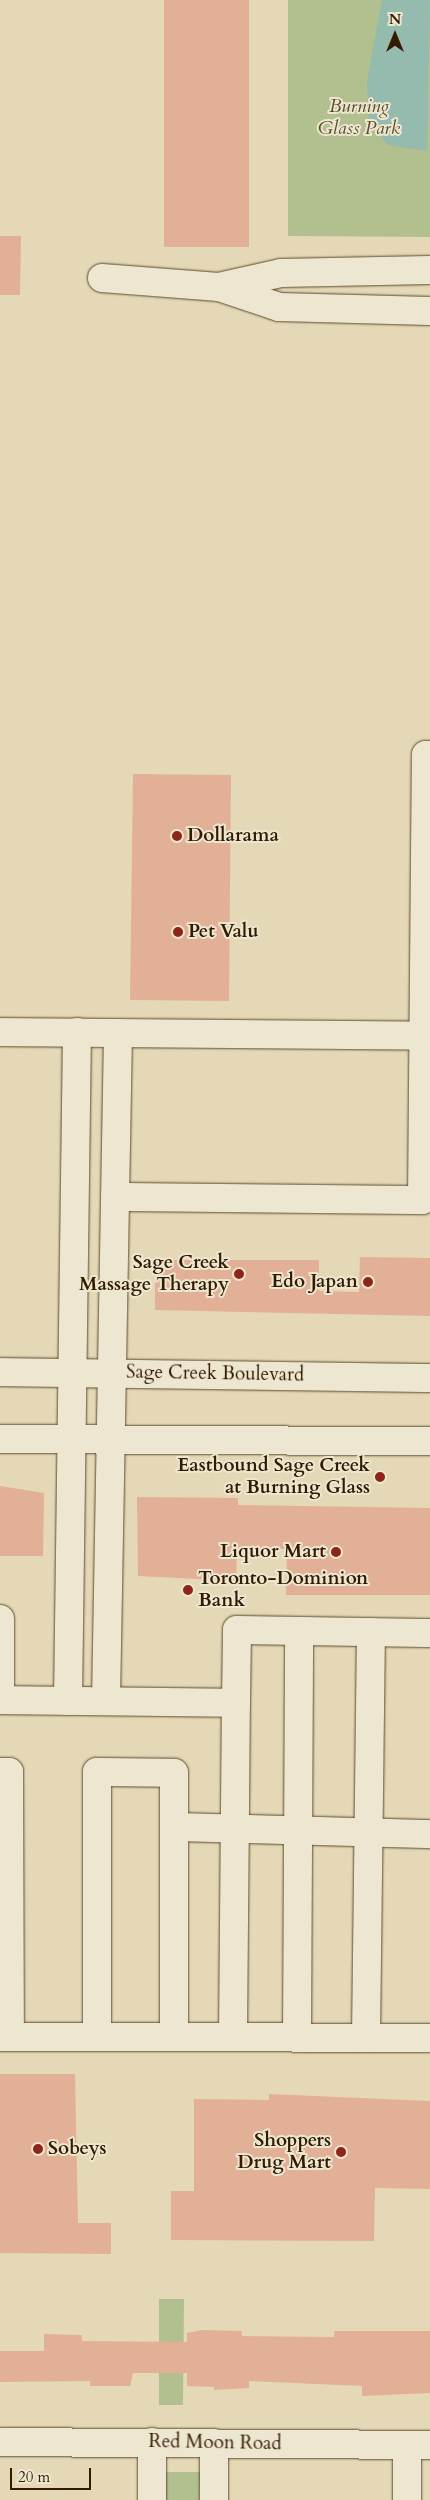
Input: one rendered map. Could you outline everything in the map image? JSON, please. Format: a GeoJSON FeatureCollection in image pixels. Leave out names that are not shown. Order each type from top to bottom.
{"type":"FeatureCollection","features":[{"type":"Feature","properties":{"kind":"street"},"geometry":{"type":"LineString","coordinates":[[219,287],[281,273],[430,270]]}},
{"type":"Feature","properties":{"kind":"street"},"geometry":{"type":"LineString","coordinates":[[102,278],[219,287],[279,307],[430,311]]}},
{"type":"Feature","properties":{"kind":"street"},"geometry":{"type":"LineString","coordinates":[[115,1197],[422,1200],[426,755],[430,755]]}},
{"type":"Feature","properties":{"kind":"street"},"geometry":{"type":"LineString","coordinates":[[0,1032],[423,1036]]}},
{"type":"Feature","properties":{"kind":"street"},"geometry":{"type":"LineString","coordinates":[[68,1701],[71,1439],[74,1372],[77,1032]]}},
{"type":"Feature","properties":{"kind":"street"},"geometry":{"type":"LineString","coordinates":[[106,1701],[114,1372],[118,1033]]}},
{"type":"Feature","properties":{"kind":"street","name":"Sage Creek Boulevard"},"geometry":{"type":"LineString","coordinates":[[0,1372],[114,1372],[430,1378]]}},
{"type":"Feature","properties":{"kind":"street"},"geometry":{"type":"LineString","coordinates":[[0,1439],[430,1441]]}},
{"type":"Feature","properties":{"kind":"street"},"geometry":{"type":"LineString","coordinates":[[0,1619],[0,1700],[236,1703]]}},
{"type":"Feature","properties":{"kind":"street"},"geometry":{"type":"LineString","coordinates":[[233,2038],[237,1630],[430,1633]]}},
{"type":"Feature","properties":{"kind":"street"},"geometry":{"type":"LineString","coordinates":[[297,2038],[300,1631]]}},
{"type":"Feature","properties":{"kind":"street"},"geometry":{"type":"LineString","coordinates":[[366,2038],[371,1632]]}},
{"type":"Feature","properties":{"kind":"street"},"geometry":{"type":"LineString","coordinates":[[0,1772],[9,1772],[5,2037],[430,2038]]}},
{"type":"Feature","properties":{"kind":"street"},"geometry":{"type":"LineString","coordinates":[[98,2038],[97,1772],[174,1773],[174,2038]]}},
{"type":"Feature","properties":{"kind":"street"},"geometry":{"type":"LineString","coordinates":[[174,1826],[430,1834]]}},
{"type":"Feature","properties":{"kind":"street","name":"Red Moon Road"},"geometry":{"type":"LineString","coordinates":[[0,2442],[419,2445]]}},
{"type":"Feature","properties":{"kind":"street"},"geometry":{"type":"LineString","coordinates":[[152,2442],[152,2500]]}},
{"type":"Feature","properties":{"kind":"street"},"geometry":{"type":"LineString","coordinates":[[214,2443],[214,2500]]}},
{"type":"Feature","properties":{"kind":"street"},"geometry":{"type":"LineString","coordinates":[[407,2500],[419,2445]]}},
{"type":"Feature","properties":{"kind":"green space","name":"Burning Glass Park"},"geometry":{"type":"Polygon","coordinates":[[[288,0],[430,0],[430,237],[288,236],[288,0]]]}},
{"type":"Feature","properties":{"kind":"green space"},"geometry":{"type":"Polygon","coordinates":[[[159,2299],[184,2299],[183,2405],[159,2405],[159,2299]]]}},
{"type":"Feature","properties":{"kind":"green space"},"geometry":{"type":"Polygon","coordinates":[[[162,2472],[200,2472],[199,2500],[162,2500],[162,2472]]]}},
{"type":"Feature","properties":{"kind":"water"},"geometry":{"type":"Polygon","coordinates":[[[382,0],[430,0],[427,151],[388,145],[369,122],[367,81],[382,0]]]}},
{"type":"Feature","properties":{"kind":"building"},"geometry":{"type":"Polygon","coordinates":[[[164,0],[249,0],[249,247],[164,247],[164,0]]]}},
{"type":"Feature","properties":{"kind":"building"},"geometry":{"type":"Polygon","coordinates":[[[0,236],[21,236],[20,295],[0,295],[0,236]]]}},
{"type":"Feature","properties":{"kind":"building"},"geometry":{"type":"Polygon","coordinates":[[[133,774],[231,775],[229,1001],[130,1000],[133,774]]]}},
{"type":"Feature","properties":{"kind":"building"},"geometry":{"type":"Polygon","coordinates":[[[360,1257],[430,1258],[430,1316],[155,1310],[155,1260],[319,1260],[319,1291],[359,1292],[360,1257]]]}},
{"type":"Feature","properties":{"kind":"building"},"geometry":{"type":"Polygon","coordinates":[[[0,1486],[44,1493],[43,1556],[0,1556],[0,1486]]]}},
{"type":"Feature","properties":{"kind":"building"},"geometry":{"type":"Polygon","coordinates":[[[137,1497],[238,1498],[238,1505],[430,1508],[430,1595],[286,1595],[287,1549],[237,1549],[236,1581],[138,1576],[137,1497]]]}},
{"type":"Feature","properties":{"kind":"building","name":"Sobeys"},"geometry":{"type":"Polygon","coordinates":[[[0,2074],[75,2074],[78,2223],[111,2223],[111,2254],[0,2253],[0,2074]]]}},
{"type":"Feature","properties":{"kind":"building"},"geometry":{"type":"Polygon","coordinates":[[[269,2094],[430,2101],[430,2189],[375,2188],[374,2241],[171,2240],[171,2191],[194,2191],[194,2099],[269,2100],[269,2094]]]}},
{"type":"Feature","properties":{"kind":"building"},"geometry":{"type":"Polygon","coordinates":[[[202,2330],[242,2331],[242,2336],[334,2337],[334,2331],[430,2331],[430,2393],[362,2396],[362,2386],[249,2381],[249,2388],[214,2390],[214,2387],[187,2386],[187,2373],[133,2373],[130,2386],[90,2386],[90,2381],[0,2382],[0,2351],[44,2351],[44,2334],[82,2335],[82,2341],[187,2342],[187,2333],[202,2330]]]}},
{"type":"Feature","properties":{"kind":"place","name":"Dollarama"},"geometry":{"type":"Point","coordinates":[177,836]}},
{"type":"Feature","properties":{"kind":"place","name":"Pet Valu"},"geometry":{"type":"Point","coordinates":[178,932]}},
{"type":"Feature","properties":{"kind":"place","name":"Sage Creek Massage Therapy"},"geometry":{"type":"Point","coordinates":[239,1274]}},
{"type":"Feature","properties":{"kind":"place","name":"Edo Japan"},"geometry":{"type":"Point","coordinates":[368,1282]}},
{"type":"Feature","properties":{"kind":"place","name":"Eastbound Sage Creek at Burning Glass"},"geometry":{"type":"Point","coordinates":[380,1477]}},
{"type":"Feature","properties":{"kind":"place","name":"Liquor Mart"},"geometry":{"type":"Point","coordinates":[336,1552]}},
{"type":"Feature","properties":{"kind":"place","name":"Toronto-Dominion Bank"},"geometry":{"type":"Point","coordinates":[188,1590]}},
{"type":"Feature","properties":{"kind":"place","name":"Sobeys"},"geometry":{"type":"Point","coordinates":[38,2149]}},
{"type":"Feature","properties":{"kind":"place","name":"Shoppers Drug Mart"},"geometry":{"type":"Point","coordinates":[341,2152]}}]}
